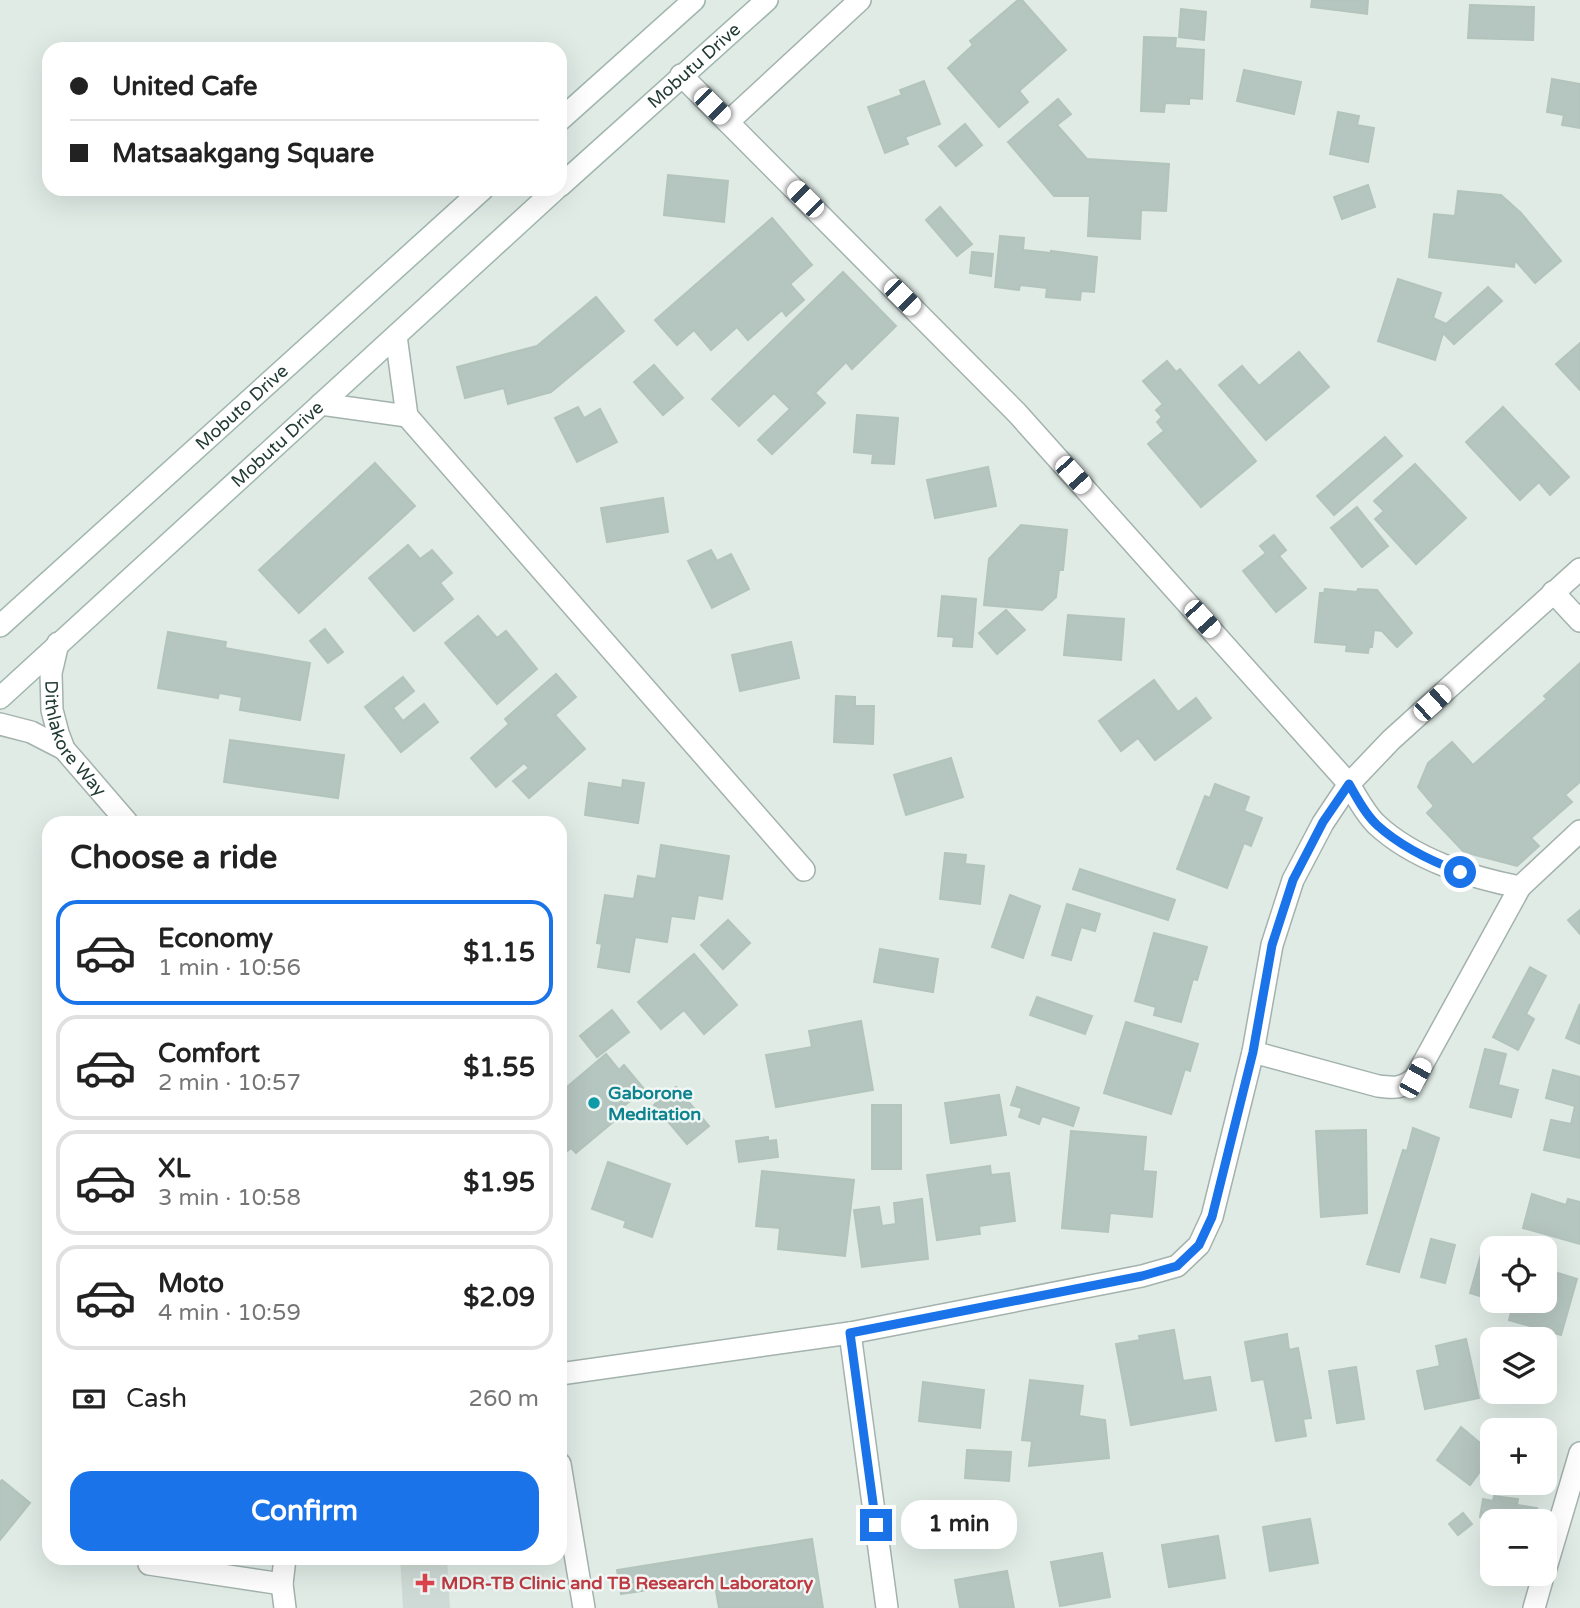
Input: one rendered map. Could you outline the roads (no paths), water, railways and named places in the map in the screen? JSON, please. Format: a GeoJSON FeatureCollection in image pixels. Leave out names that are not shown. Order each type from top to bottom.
{"type":"FeatureCollection","features":[{"type":"Feature","properties":{"kind":"street"},"geometry":{"type":"LineString","coordinates":[[567,114],[694,0]]}},
{"type":"Feature","properties":{"kind":"street","name":"Mobutu Drive"},"geometry":{"type":"LineString","coordinates":[[567,179],[766,0]]}},
{"type":"Feature","properties":{"kind":"street"},"geometry":{"type":"LineString","coordinates":[[728,122],[860,0]]}},
{"type":"Feature","properties":{"kind":"street"},"geometry":{"type":"LineString","coordinates":[[681,75],[1017,413],[1349,784],[1362,807],[1377,824],[1403,844],[1444,866],[1476,878],[1520,887]]}},
{"type":"Feature","properties":{"kind":"street","name":"Mobuto Drive"},"geometry":{"type":"LineString","coordinates":[[0,626],[475,196]]}},
{"type":"Feature","properties":{"kind":"street","name":"Mobutu Drive"},"geometry":{"type":"LineString","coordinates":[[0,698],[548,196]]}},
{"type":"Feature","properties":{"kind":"street"},"geometry":{"type":"LineString","coordinates":[[396,336],[407,416],[804,870]]}},
{"type":"Feature","properties":{"kind":"street"},"geometry":{"type":"LineString","coordinates":[[321,404],[407,416]]}},
{"type":"Feature","properties":{"kind":"street"},"geometry":{"type":"LineString","coordinates":[[567,1373],[850,1333],[1142,1276],[1177,1266],[1199,1245],[1212,1217],[1253,1052],[1272,945],[1293,880],[1323,822],[1349,784],[1391,740],[1580,569]]}},
{"type":"Feature","properties":{"kind":"street"},"geometry":{"type":"LineString","coordinates":[[1553,592],[1580,621]]}},
{"type":"Feature","properties":{"kind":"street","name":"Dithlakore Way"},"geometry":{"type":"LineString","coordinates":[[58,643],[51,673],[52,710],[64,749],[122,816]]}},
{"type":"Feature","properties":{"kind":"street"},"geometry":{"type":"LineString","coordinates":[[0,724],[31,732],[64,749]]}},
{"type":"Feature","properties":{"kind":"street"},"geometry":{"type":"LineString","coordinates":[[1253,1052],[1378,1086],[1405,1086],[1415,1078],[1520,887],[1580,831]]}},
{"type":"Feature","properties":{"kind":"street"},"geometry":{"type":"LineString","coordinates":[[850,1333],[887,1608]]}},
{"type":"Feature","properties":{"kind":"street"},"geometry":{"type":"LineString","coordinates":[[1557,1531],[1580,1453]]}},
{"type":"Feature","properties":{"kind":"street"},"geometry":{"type":"LineString","coordinates":[[567,1506],[584,1608]]}},
{"type":"Feature","properties":{"kind":"street"},"geometry":{"type":"LineString","coordinates":[[156,1565],[282,1584]]}},
{"type":"Feature","properties":{"kind":"street"},"geometry":{"type":"LineString","coordinates":[[284,1565],[282,1584],[285,1608]]}},
{"type":"Feature","properties":{"kind":"street"},"geometry":{"type":"LineString","coordinates":[[1534,1608],[1541,1586]]}},
{"type":"Feature","properties":{"kind":"place","name":"Gaborone Meditation"},"geometry":{"type":"Point","coordinates":[594,1103]}},
{"type":"Feature","properties":{"kind":"place","name":"MDR-TB Clinic and TB Research Laboratory"},"geometry":{"type":"Point","coordinates":[425,1583]}}]}
